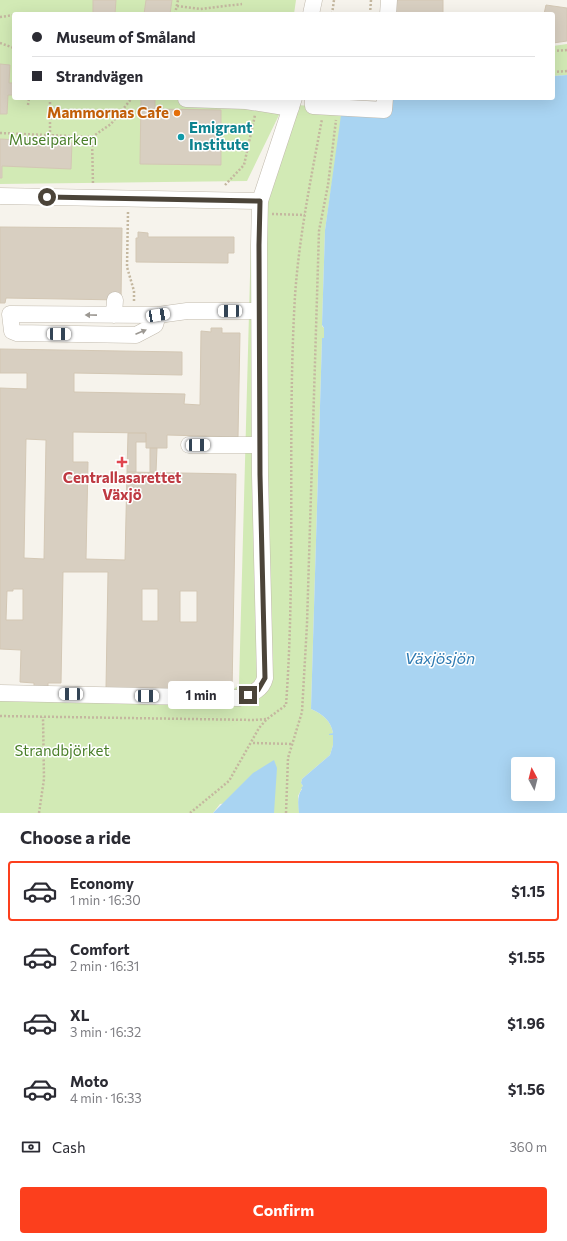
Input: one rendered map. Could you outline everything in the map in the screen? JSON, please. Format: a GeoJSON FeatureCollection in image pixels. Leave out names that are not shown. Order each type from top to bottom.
{"type":"FeatureCollection","features":[{"type":"Feature","properties":{"kind":"street"},"geometry":{"type":"LineString","coordinates":[[311,12],[314,0]]}},
{"type":"Feature","properties":{"kind":"street"},"geometry":{"type":"LineString","coordinates":[[322,12],[324,0]]}},
{"type":"Feature","properties":{"kind":"street"},"geometry":{"type":"LineString","coordinates":[[388,12],[389,0]]}},
{"type":"Feature","properties":{"kind":"street"},"geometry":{"type":"LineString","coordinates":[[0,693],[239,698],[258,690],[265,678],[260,445],[260,208],[292,103],[210,100]]}},
{"type":"Feature","properties":{"kind":"street"},"geometry":{"type":"LineString","coordinates":[[325,104],[384,110],[384,100]]}},
{"type":"Feature","properties":{"kind":"street"},"geometry":{"type":"LineString","coordinates":[[0,196],[260,208]]}},
{"type":"Feature","properties":{"kind":"street"},"geometry":{"type":"LineString","coordinates":[[158,315],[155,325],[136,335],[17,333],[12,330],[10,325],[10,314],[114,307],[134,315],[158,315],[187,311],[259,311]]}},
{"type":"Feature","properties":{"kind":"street"},"geometry":{"type":"LineString","coordinates":[[189,445],[260,445]]}},
{"type":"Feature","properties":{"kind":"path"},"geometry":{"type":"LineString","coordinates":[[176,12],[178,0]]}},
{"type":"Feature","properties":{"kind":"path"},"geometry":{"type":"LineString","coordinates":[[332,12],[334,0]]}},
{"type":"Feature","properties":{"kind":"path"},"geometry":{"type":"LineString","coordinates":[[370,12],[371,0]]}},
{"type":"Feature","properties":{"kind":"path"},"geometry":{"type":"LineString","coordinates":[[177,6],[200,9],[242,4]]}},
{"type":"Feature","properties":{"kind":"path"},"geometry":{"type":"LineString","coordinates":[[0,17],[12,15]]}},
{"type":"Feature","properties":{"kind":"path"},"geometry":{"type":"LineString","coordinates":[[0,43],[12,47]]}},
{"type":"Feature","properties":{"kind":"path"},"geometry":{"type":"LineString","coordinates":[[555,52],[567,50]]}},
{"type":"Feature","properties":{"kind":"path"},"geometry":{"type":"LineString","coordinates":[[555,72],[567,71]]}},
{"type":"Feature","properties":{"kind":"path"},"geometry":{"type":"LineString","coordinates":[[28,105],[29,100]]}},
{"type":"Feature","properties":{"kind":"path"},"geometry":{"type":"LineString","coordinates":[[50,100],[50,135]]}},
{"type":"Feature","properties":{"kind":"path"},"geometry":{"type":"LineString","coordinates":[[0,133],[92,137],[111,124],[130,100]]}},
{"type":"Feature","properties":{"kind":"path"},"geometry":{"type":"LineString","coordinates":[[222,189],[244,165],[250,143],[257,102]]}},
{"type":"Feature","properties":{"kind":"path"},"geometry":{"type":"LineString","coordinates":[[190,813],[229,781],[253,742],[259,728],[267,718],[286,705],[290,645],[293,477],[292,374],[296,288],[305,215],[325,104]]}},
{"type":"Feature","properties":{"kind":"path"},"geometry":{"type":"LineString","coordinates":[[286,813],[288,758],[302,712],[308,624],[319,231],[328,185],[325,104]]}},
{"type":"Feature","properties":{"kind":"path"},"geometry":{"type":"LineString","coordinates":[[92,137],[93,184]]}},
{"type":"Feature","properties":{"kind":"path"},"geometry":{"type":"LineString","coordinates":[[260,208],[305,215]]}},
{"type":"Feature","properties":{"kind":"path"},"geometry":{"type":"LineString","coordinates":[[128,212],[127,267],[134,291],[134,315]]}},
{"type":"Feature","properties":{"kind":"path"},"geometry":{"type":"LineString","coordinates":[[0,716],[254,720],[267,718]]}},
{"type":"Feature","properties":{"kind":"path"},"geometry":{"type":"LineString","coordinates":[[39,813],[44,779],[43,717]]}},
{"type":"Feature","properties":{"kind":"path"},"geometry":{"type":"LineString","coordinates":[[253,742],[293,744]]}},
{"type":"Feature","properties":{"kind":"green space","name":"Museiparken"},"geometry":{"type":"Polygon","coordinates":[[[0,0],[296,0],[294,12],[12,12],[12,100],[281,100],[279,115],[247,181],[0,184],[0,0]]]}},
{"type":"Feature","properties":{"kind":"green space"},"geometry":{"type":"Polygon","coordinates":[[[567,44],[567,75],[555,76],[555,46],[567,44]]]}},
{"type":"Feature","properties":{"kind":"green space","name":"Strandbjörket"},"geometry":{"type":"Polygon","coordinates":[[[296,105],[343,108],[325,230],[322,326],[324,328],[324,338],[322,338],[311,709],[323,716],[328,721],[332,729],[333,733],[329,735],[333,735],[333,745],[330,755],[302,779],[301,783],[303,786],[298,796],[299,813],[274,813],[274,798],[220,804],[213,813],[0,813],[0,688],[227,694],[239,685],[251,239],[261,201],[296,105]]]}},
{"type":"Feature","properties":{"kind":"water","name":"Växjösjön"},"geometry":{"type":"Polygon","coordinates":[[[567,75],[567,813],[299,813],[298,800],[302,789],[301,788],[303,786],[301,783],[302,779],[330,755],[333,745],[333,735],[329,734],[333,733],[328,721],[319,713],[311,709],[322,338],[324,338],[324,328],[322,325],[325,230],[341,115],[386,110],[386,100],[555,100],[555,76],[567,75]]]}},
{"type":"Feature","properties":{"kind":"water"},"geometry":{"type":"Polygon","coordinates":[[[274,760],[277,768],[274,813],[213,813],[253,773],[274,760]]]}},
{"type":"Feature","properties":{"kind":"building"},"geometry":{"type":"Polygon","coordinates":[[[93,0],[116,0],[115,12],[93,12],[93,0]]]}},
{"type":"Feature","properties":{"kind":"building"},"geometry":{"type":"Polygon","coordinates":[[[146,0],[172,0],[170,12],[144,12],[146,0]]]}},
{"type":"Feature","properties":{"kind":"building"},"geometry":{"type":"Polygon","coordinates":[[[390,0],[443,0],[443,12],[390,12],[390,0]]]}},
{"type":"Feature","properties":{"kind":"building"},"geometry":{"type":"Polygon","coordinates":[[[546,5],[567,8],[567,41],[555,43],[555,12],[544,12],[546,5]]]}},
{"type":"Feature","properties":{"kind":"building"},"geometry":{"type":"Polygon","coordinates":[[[0,64],[10,65],[9,83],[12,83],[12,95],[8,95],[7,114],[0,114],[0,64]]]}},
{"type":"Feature","properties":{"kind":"building","name":"Emigrant Institute"},"geometry":{"type":"Polygon","coordinates":[[[141,100],[155,100],[155,109],[221,110],[221,165],[140,164],[141,100]]]}},
{"type":"Feature","properties":{"kind":"building"},"geometry":{"type":"Polygon","coordinates":[[[0,139],[72,143],[71,169],[2,166],[2,178],[0,178],[0,139]]]}},
{"type":"Feature","properties":{"kind":"building"},"geometry":{"type":"Polygon","coordinates":[[[0,227],[122,228],[121,300],[6,298],[5,303],[0,303],[0,227]]]}},
{"type":"Feature","properties":{"kind":"building"},"geometry":{"type":"Polygon","coordinates":[[[138,232],[148,233],[148,237],[234,237],[234,253],[228,253],[228,263],[136,262],[136,238],[138,238],[138,232]]]}},
{"type":"Feature","properties":{"kind":"building"},"geometry":{"type":"Polygon","coordinates":[[[211,328],[222,328],[222,333],[240,333],[238,437],[167,435],[167,448],[146,448],[146,433],[73,432],[73,462],[88,462],[86,559],[125,560],[127,472],[236,474],[232,691],[106,688],[108,572],[63,572],[61,683],[48,683],[48,687],[34,686],[34,683],[20,682],[21,650],[0,649],[0,388],[27,389],[27,373],[0,373],[0,349],[182,352],[182,375],[74,373],[74,392],[185,394],[184,404],[200,405],[201,331],[211,332],[211,328]],[[26,439],[24,558],[44,559],[46,440],[26,439]],[[13,589],[13,591],[7,591],[6,620],[23,620],[23,589],[13,589]],[[142,589],[142,621],[158,621],[158,589],[142,589]],[[180,591],[180,622],[197,622],[197,591],[180,591]]]}},
{"type":"Feature","properties":{"kind":"building"},"geometry":{"type":"Polygon","coordinates":[[[128,433],[146,433],[146,442],[136,442],[136,472],[127,472],[128,433]]]}},
{"type":"Feature","properties":{"kind":"building"},"geometry":{"type":"Polygon","coordinates":[[[150,448],[157,448],[156,472],[150,472],[150,448]]]}},
{"type":"Feature","properties":{"kind":"place","name":"Mammornas Cafe"},"geometry":{"type":"Point","coordinates":[177,113]}},
{"type":"Feature","properties":{"kind":"place","name":"Emigrant Institute"},"geometry":{"type":"Point","coordinates":[181,137]}},
{"type":"Feature","properties":{"kind":"place","name":"Centrallasarettet Växjö"},"geometry":{"type":"Point","coordinates":[122,462]}},
{"type":"Feature","properties":{"kind":"route"},"geometry":{"type":"LineString","coordinates":[[47,197],[249,202],[260,201],[260,475],[265,678],[262,686],[258,690],[248,695]]}}]}
